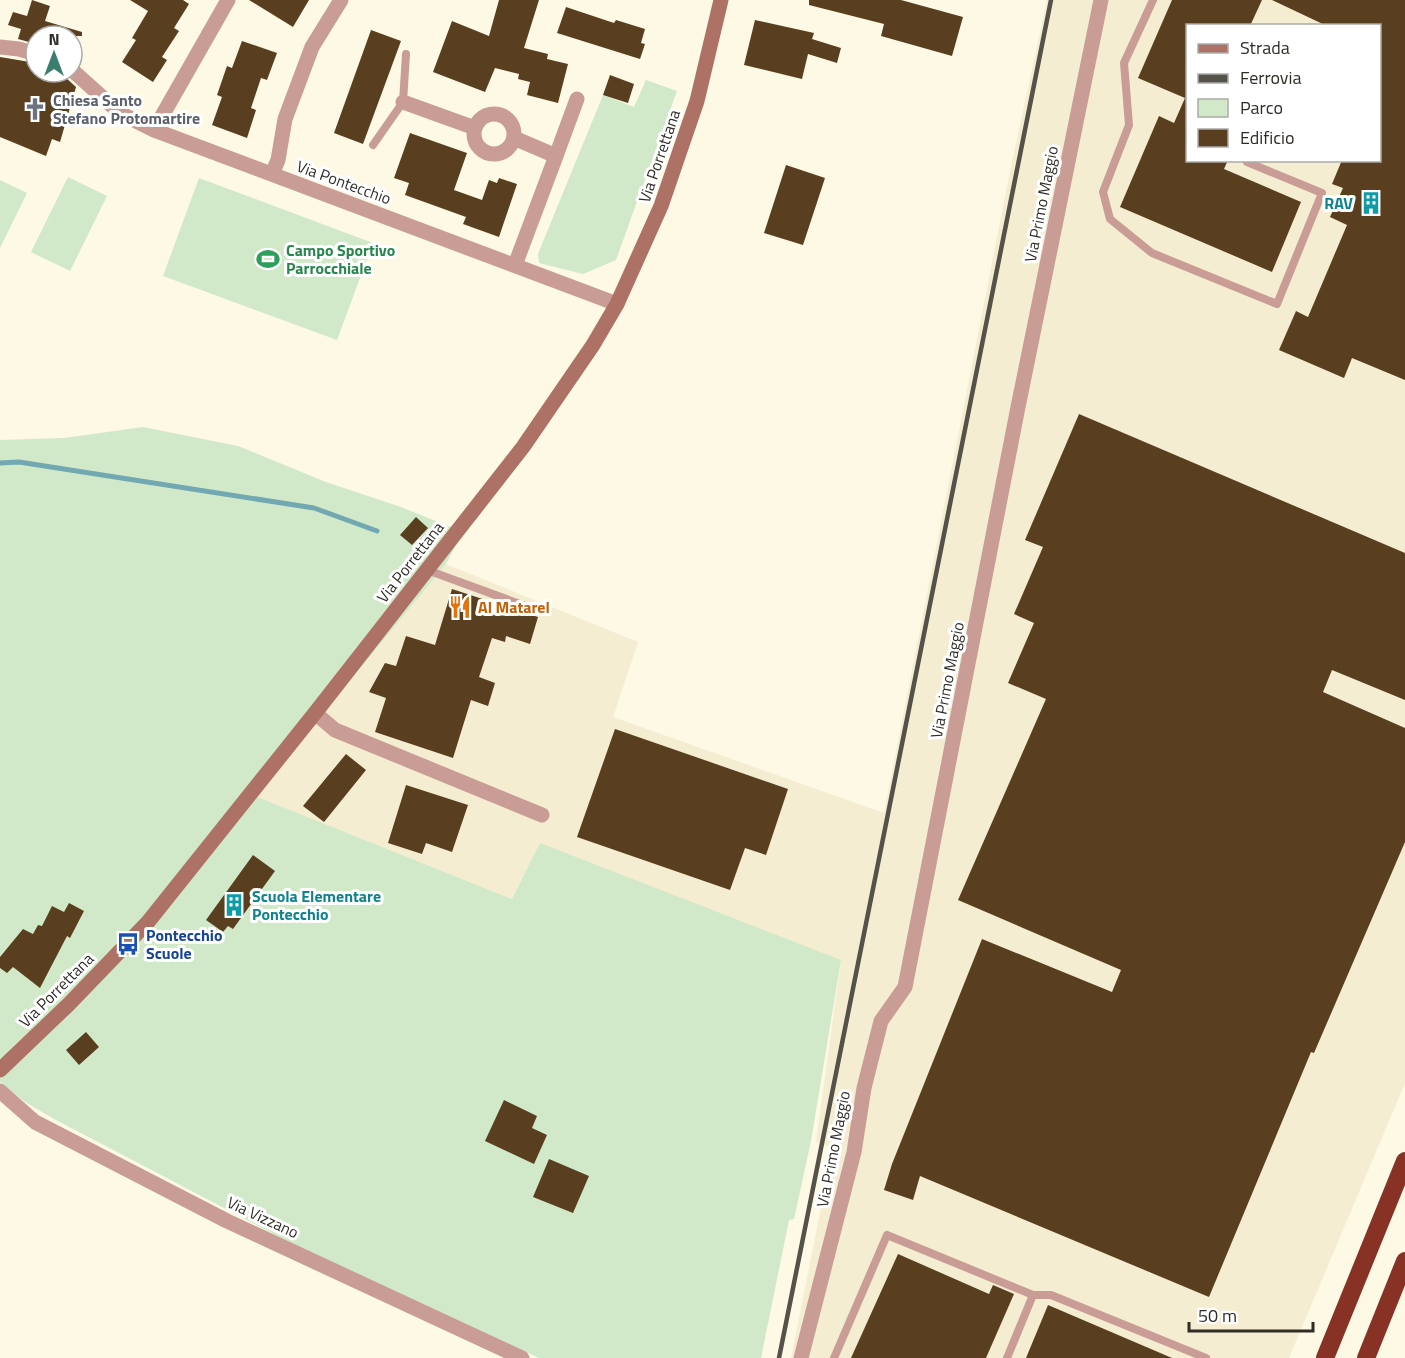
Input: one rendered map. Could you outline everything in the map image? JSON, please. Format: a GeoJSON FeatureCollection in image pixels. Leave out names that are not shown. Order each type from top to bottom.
{"type":"FeatureCollection","features":[{"type":"Feature","properties":{"kind":"highway"},"geometry":{"type":"LineString","coordinates":[[1324,1358],[1405,1161]]}},
{"type":"Feature","properties":{"kind":"highway"},"geometry":{"type":"LineString","coordinates":[[1366,1358],[1405,1261]]}},
{"type":"Feature","properties":{"kind":"main road","name":"Via Porrettana"},"geometry":{"type":"LineString","coordinates":[[0,1070],[69,1004],[148,922],[523,447],[593,345],[617,304],[661,206],[697,101],[721,0]]}},
{"type":"Feature","properties":{"kind":"street"},"geometry":{"type":"LineString","coordinates":[[154,130],[228,0]]}},
{"type":"Feature","properties":{"kind":"street"},"geometry":{"type":"LineString","coordinates":[[272,174],[278,159],[285,119],[312,47],[341,0]]}},
{"type":"Feature","properties":{"kind":"street","name":"Via Primo Maggio"},"geometry":{"type":"LineString","coordinates":[[801,1358],[854,1152],[864,1088],[874,1044],[881,1021],[905,987],[1018,407],[1101,0]]}},
{"type":"Feature","properties":{"kind":"street"},"geometry":{"type":"LineString","coordinates":[[0,47],[24,50]]}},
{"type":"Feature","properties":{"kind":"street","name":"Via Pontecchio"},"geometry":{"type":"LineString","coordinates":[[84,82],[120,113],[154,130],[617,304]]}},
{"type":"Feature","properties":{"kind":"street"},"geometry":{"type":"LineString","coordinates":[[515,265],[577,99]]}},
{"type":"Feature","properties":{"kind":"street"},"geometry":{"type":"LineString","coordinates":[[403,102],[475,128]]}},
{"type":"Feature","properties":{"kind":"street"},"geometry":{"type":"LineString","coordinates":[[495,114],[510,122],[514,130],[514,138],[510,147],[503,153],[484,152],[474,138],[475,128],[486,116],[495,114]]}},
{"type":"Feature","properties":{"kind":"street"},"geometry":{"type":"LineString","coordinates":[[514,138],[556,156]]}},
{"type":"Feature","properties":{"kind":"street"},"geometry":{"type":"LineString","coordinates":[[315,713],[335,730],[542,815]]}},
{"type":"Feature","properties":{"kind":"street","name":"Via Vizzano"},"geometry":{"type":"LineString","coordinates":[[0,1091],[35,1122],[226,1221],[522,1358]]}},
{"type":"Feature","properties":{"kind":"lane"},"geometry":{"type":"LineString","coordinates":[[1153,0],[1124,63],[1129,126],[1103,192],[1110,219],[1152,253],[1277,304],[1322,193],[1247,162]]}},
{"type":"Feature","properties":{"kind":"lane"},"geometry":{"type":"LineString","coordinates":[[373,145],[403,102],[406,54]]}},
{"type":"Feature","properties":{"kind":"lane"},"geometry":{"type":"LineString","coordinates":[[427,570],[539,611]]}},
{"type":"Feature","properties":{"kind":"lane"},"geometry":{"type":"LineString","coordinates":[[834,1358],[886,1235],[1033,1295],[1051,1295],[1206,1358]]}},
{"type":"Feature","properties":{"kind":"lane"},"geometry":{"type":"LineString","coordinates":[[1007,1358],[1033,1295]]}},
{"type":"Feature","properties":{"kind":"shaded area"},"geometry":{"type":"Polygon","coordinates":[[[1047,0],[1405,0],[1405,1083],[1289,1358],[791,1358],[833,1148],[816,1142],[841,960],[540,844],[512,899],[255,796],[446,564],[638,642],[613,717],[884,813],[1010,171],[1047,0]]]}},
{"type":"Feature","properties":{"kind":"green space"},"geometry":{"type":"Polygon","coordinates":[[[646,80],[677,91],[616,260],[583,274],[539,263],[538,254],[603,95],[634,107],[646,80]]]}},
{"type":"Feature","properties":{"kind":"green space"},"geometry":{"type":"Polygon","coordinates":[[[68,177],[107,196],[70,271],[31,252],[68,177]]]}},
{"type":"Feature","properties":{"kind":"green space","name":"Campo Sportivo Parrocchiale"},"geometry":{"type":"Polygon","coordinates":[[[199,178],[373,243],[337,340],[163,276],[199,178]]]}},
{"type":"Feature","properties":{"kind":"green space"},"geometry":{"type":"Polygon","coordinates":[[[0,180],[27,193],[0,248],[0,180]]]}},
{"type":"Feature","properties":{"kind":"green space"},"geometry":{"type":"Polygon","coordinates":[[[143,427],[238,446],[326,482],[401,507],[463,532],[446,564],[255,796],[512,899],[540,843],[841,960],[811,1141],[794,1219],[789,1220],[761,1358],[539,1358],[289,1242],[54,1119],[25,1102],[0,1082],[0,440],[64,438],[143,427]]]}},
{"type":"Feature","properties":{"kind":"building"},"geometry":{"type":"Polygon","coordinates":[[[32,0],[50,6],[45,21],[55,24],[24,24],[24,41],[18,39],[21,29],[8,25],[13,12],[27,16],[32,0]]]}},
{"type":"Feature","properties":{"kind":"building"},"geometry":{"type":"Polygon","coordinates":[[[130,0],[183,0],[189,4],[174,28],[179,31],[162,57],[167,60],[153,82],[122,62],[136,40],[132,38],[148,11],[130,0]]]}},
{"type":"Feature","properties":{"kind":"building"},"geometry":{"type":"Polygon","coordinates":[[[249,0],[309,0],[293,27],[249,0]]]}},
{"type":"Feature","properties":{"kind":"building"},"geometry":{"type":"Polygon","coordinates":[[[499,0],[539,0],[524,48],[548,54],[547,59],[568,64],[558,103],[527,95],[530,82],[518,79],[519,74],[495,68],[485,92],[433,72],[452,21],[489,36],[499,0]]]}},
{"type":"Feature","properties":{"kind":"building"},"geometry":{"type":"Polygon","coordinates":[[[809,0],[901,0],[963,17],[952,56],[881,36],[884,24],[809,5],[809,0]]]}},
{"type":"Feature","properties":{"kind":"building","name":"RAV"},"geometry":{"type":"Polygon","coordinates":[[[1172,0],[1262,0],[1251,24],[1186,24],[1186,162],[1227,162],[1224,169],[1301,202],[1272,272],[1120,207],[1159,116],[1174,123],[1185,98],[1138,78],[1172,0]]]}},
{"type":"Feature","properties":{"kind":"building","name":"RAV"},"geometry":{"type":"Polygon","coordinates":[[[1272,0],[1405,0],[1405,380],[1352,358],[1344,378],[1279,350],[1296,311],[1308,317],[1347,225],[1330,217],[1343,188],[1332,184],[1341,162],[1381,162],[1381,24],[1323,24],[1272,0]]]}},
{"type":"Feature","properties":{"kind":"building"},"geometry":{"type":"Polygon","coordinates":[[[566,7],[614,23],[616,20],[645,29],[641,43],[645,44],[640,59],[557,33],[566,7]]]}},
{"type":"Feature","properties":{"kind":"building"},"geometry":{"type":"Polygon","coordinates":[[[755,20],[814,33],[812,39],[841,48],[837,63],[808,54],[802,79],[744,65],[755,20]]]}},
{"type":"Feature","properties":{"kind":"building"},"geometry":{"type":"Polygon","coordinates":[[[371,30],[401,41],[363,144],[334,133],[371,30]]]}},
{"type":"Feature","properties":{"kind":"building"},"geometry":{"type":"Polygon","coordinates":[[[242,41],[277,53],[267,80],[261,78],[251,108],[256,110],[247,138],[212,125],[222,97],[217,95],[227,66],[232,68],[242,41]]]}},
{"type":"Feature","properties":{"kind":"building","name":"Chiesa Santo Stefano Protomartire"},"geometry":{"type":"Polygon","coordinates":[[[0,57],[24,61],[24,84],[73,84],[76,87],[60,142],[52,139],[46,156],[0,137],[0,57]]]}},
{"type":"Feature","properties":{"kind":"building"},"geometry":{"type":"Polygon","coordinates":[[[610,75],[634,84],[628,103],[603,95],[610,75]]]}},
{"type":"Feature","properties":{"kind":"building"},"geometry":{"type":"Polygon","coordinates":[[[410,133],[467,153],[454,190],[482,200],[489,180],[497,183],[499,178],[517,184],[499,237],[463,224],[466,217],[405,195],[409,183],[394,178],[410,133]]]}},
{"type":"Feature","properties":{"kind":"building"},"geometry":{"type":"Polygon","coordinates":[[[786,165],[825,178],[803,245],[764,233],[786,165]]]}},
{"type":"Feature","properties":{"kind":"building"},"geometry":{"type":"Polygon","coordinates":[[[1079,414],[1405,553],[1405,700],[1332,670],[1323,692],[1405,728],[1405,842],[1314,1053],[1311,1052],[1209,1297],[920,1176],[913,1200],[884,1190],[892,1164],[982,939],[1112,992],[1121,970],[958,900],[1046,699],[1008,683],[1034,623],[1014,614],[1043,547],[1025,540],[1079,414]]]}},
{"type":"Feature","properties":{"kind":"building"},"geometry":{"type":"Polygon","coordinates":[[[416,517],[428,528],[412,545],[400,535],[416,517]]]}},
{"type":"Feature","properties":{"kind":"building"},"geometry":{"type":"Polygon","coordinates":[[[452,589],[538,617],[530,644],[506,636],[505,642],[492,638],[479,677],[495,683],[488,706],[471,700],[453,758],[375,732],[386,698],[369,692],[385,663],[396,666],[406,636],[435,645],[452,589]]]}},
{"type":"Feature","properties":{"kind":"building"},"geometry":{"type":"Polygon","coordinates":[[[615,729],[788,789],[766,855],[745,848],[730,890],[577,837],[615,729]]]}},
{"type":"Feature","properties":{"kind":"building"},"geometry":{"type":"Polygon","coordinates":[[[346,754],[366,770],[324,822],[303,806],[346,754]]]}},
{"type":"Feature","properties":{"kind":"building"},"geometry":{"type":"Polygon","coordinates":[[[406,785],[468,805],[452,852],[426,843],[422,854],[388,843],[406,785]]]}},
{"type":"Feature","properties":{"kind":"building","name":"Scuola Elementare Pontecchio"},"geometry":{"type":"Polygon","coordinates":[[[253,855],[275,871],[233,929],[228,926],[223,932],[206,920],[253,855]]]}},
{"type":"Feature","properties":{"kind":"building"},"geometry":{"type":"Polygon","coordinates":[[[69,903],[84,911],[70,938],[67,936],[40,988],[13,967],[7,973],[0,968],[0,957],[23,929],[33,934],[38,925],[42,926],[52,906],[64,912],[69,903]]]}},
{"type":"Feature","properties":{"kind":"building"},"geometry":{"type":"Polygon","coordinates":[[[86,1032],[99,1047],[79,1065],[66,1050],[86,1032]]]}},
{"type":"Feature","properties":{"kind":"building"},"geometry":{"type":"Polygon","coordinates":[[[504,1100],[537,1116],[532,1128],[547,1135],[534,1164],[485,1141],[504,1100]]]}},
{"type":"Feature","properties":{"kind":"building"},"geometry":{"type":"Polygon","coordinates":[[[549,1159],[589,1176],[573,1213],[533,1197],[549,1159]]]}},
{"type":"Feature","properties":{"kind":"building"},"geometry":{"type":"Polygon","coordinates":[[[898,1254],[989,1294],[993,1285],[1014,1294],[986,1358],[851,1358],[898,1254]]]}},
{"type":"Feature","properties":{"kind":"building"},"geometry":{"type":"Polygon","coordinates":[[[1048,1305],[1172,1358],[1026,1358],[1048,1305]]]}},
{"type":"Feature","properties":{"kind":"waterway"},"geometry":{"type":"LineString","coordinates":[[0,463],[19,462],[314,508],[377,531]]}},
{"type":"Feature","properties":{"kind":"railway"},"geometry":{"type":"LineString","coordinates":[[779,1358],[1051,0]]}},
{"type":"Feature","properties":{"kind":"place","name":"Chiesa Santo Stefano Protomartire"},"geometry":{"type":"Point","coordinates":[35,109]}},
{"type":"Feature","properties":{"kind":"place","name":"RAV"},"geometry":{"type":"Point","coordinates":[1371,203]}},
{"type":"Feature","properties":{"kind":"place","name":"Campo Sportivo Parrocchiale"},"geometry":{"type":"Point","coordinates":[268,259]}},
{"type":"Feature","properties":{"kind":"place","name":"Al Matarel"},"geometry":{"type":"Point","coordinates":[460,607]}},
{"type":"Feature","properties":{"kind":"place","name":"Scuola Elementare Pontecchio"},"geometry":{"type":"Point","coordinates":[234,905]}},
{"type":"Feature","properties":{"kind":"place","name":"Pontecchio Scuole"},"geometry":{"type":"Point","coordinates":[128,944]}}]}
